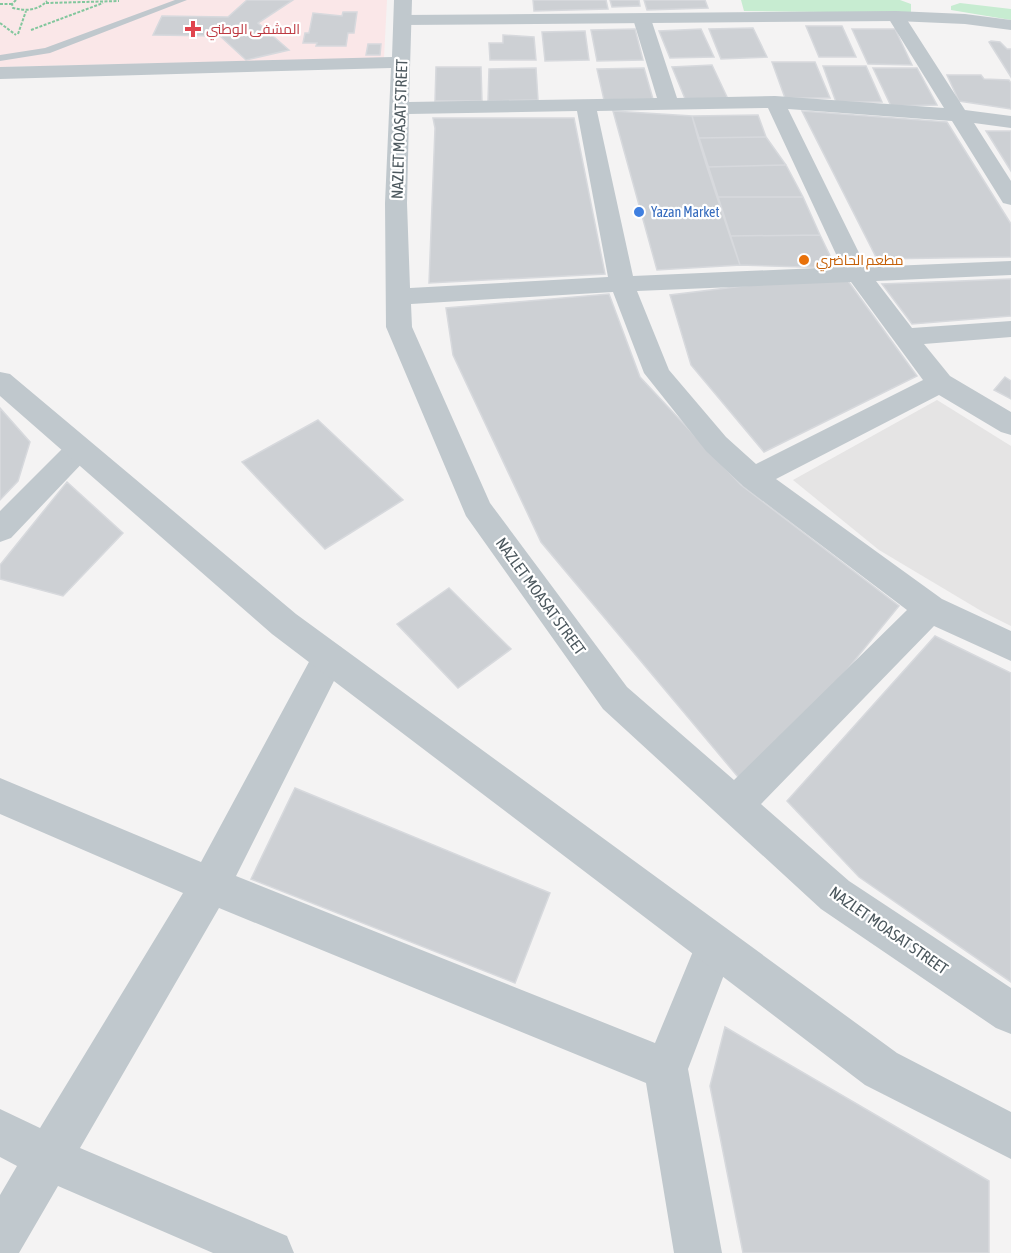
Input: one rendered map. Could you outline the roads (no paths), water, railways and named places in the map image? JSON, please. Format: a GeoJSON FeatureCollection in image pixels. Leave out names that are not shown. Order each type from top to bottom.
{"type":"FeatureCollection","features":[{"type":"Feature","properties":{"kind":"street"},"geometry":{"type":"LineString","coordinates":[[723,0],[730,19]]}},
{"type":"Feature","properties":{"kind":"street"},"geometry":{"type":"LineString","coordinates":[[403,10],[642,19],[896,16],[965,19],[1011,25]]}},
{"type":"Feature","properties":{"kind":"street","name":"NAZLET MOASAT STREET"},"geometry":{"type":"LineString","coordinates":[[403,10],[396,204],[399,327],[477,508],[615,698],[835,895],[1011,1013]]}},
{"type":"Feature","properties":{"kind":"street"},"geometry":{"type":"LineString","coordinates":[[896,16],[1011,198]]}},
{"type":"Feature","properties":{"kind":"street"},"geometry":{"type":"LineString","coordinates":[[642,19],[669,104]]}},
{"type":"Feature","properties":{"kind":"street"},"geometry":{"type":"LineString","coordinates":[[0,73],[401,62]]}},
{"type":"Feature","properties":{"kind":"street"},"geometry":{"type":"LineString","coordinates":[[775,102],[857,273],[940,383],[1011,425]]}},
{"type":"Feature","properties":{"kind":"street"},"geometry":{"type":"LineString","coordinates":[[399,108],[775,102],[958,115],[1011,122]]}},
{"type":"Feature","properties":{"kind":"street"},"geometry":{"type":"LineString","coordinates":[[586,105],[622,284],[657,373],[716,444],[753,478],[930,609],[1011,647]]}},
{"type":"Feature","properties":{"kind":"street"},"geometry":{"type":"LineString","coordinates":[[398,297],[622,284],[1011,268]]}},
{"type":"Feature","properties":{"kind":"street"},"geometry":{"type":"LineString","coordinates":[[906,337],[1011,329]]}},
{"type":"Feature","properties":{"kind":"street"},"geometry":{"type":"LineString","coordinates":[[0,381],[284,624],[881,1069],[1011,1136]]}},
{"type":"Feature","properties":{"kind":"street"},"geometry":{"type":"LineString","coordinates":[[753,478],[940,383]]}},
{"type":"Feature","properties":{"kind":"street"},"geometry":{"type":"LineString","coordinates":[[0,530],[79,449]]}},
{"type":"Feature","properties":{"kind":"street"},"geometry":{"type":"LineString","coordinates":[[734,805],[930,609]]}},
{"type":"Feature","properties":{"kind":"street"},"geometry":{"type":"LineString","coordinates":[[0,1240],[210,885],[329,657]]}},
{"type":"Feature","properties":{"kind":"street"},"geometry":{"type":"LineString","coordinates":[[0,796],[210,885],[666,1069]]}},
{"type":"Feature","properties":{"kind":"street"},"geometry":{"type":"LineString","coordinates":[[698,1253],[666,1069],[716,946]]}},
{"type":"Feature","properties":{"kind":"street"},"geometry":{"type":"LineString","coordinates":[[0,1132],[49,1158],[270,1253]]}},
{"type":"Feature","properties":{"kind":"lane"},"geometry":{"type":"LineString","coordinates":[[0,58],[47,51],[183,0]]}},
{"type":"Feature","properties":{"kind":"place","name":"المشفى الوطني"},"geometry":{"type":"Point","coordinates":[193,29]}},
{"type":"Feature","properties":{"kind":"place","name":"Yazan Market"},"geometry":{"type":"Point","coordinates":[639,212]}},
{"type":"Feature","properties":{"kind":"place","name":"مطعم الحاضري"},"geometry":{"type":"Point","coordinates":[804,260]}}]}
